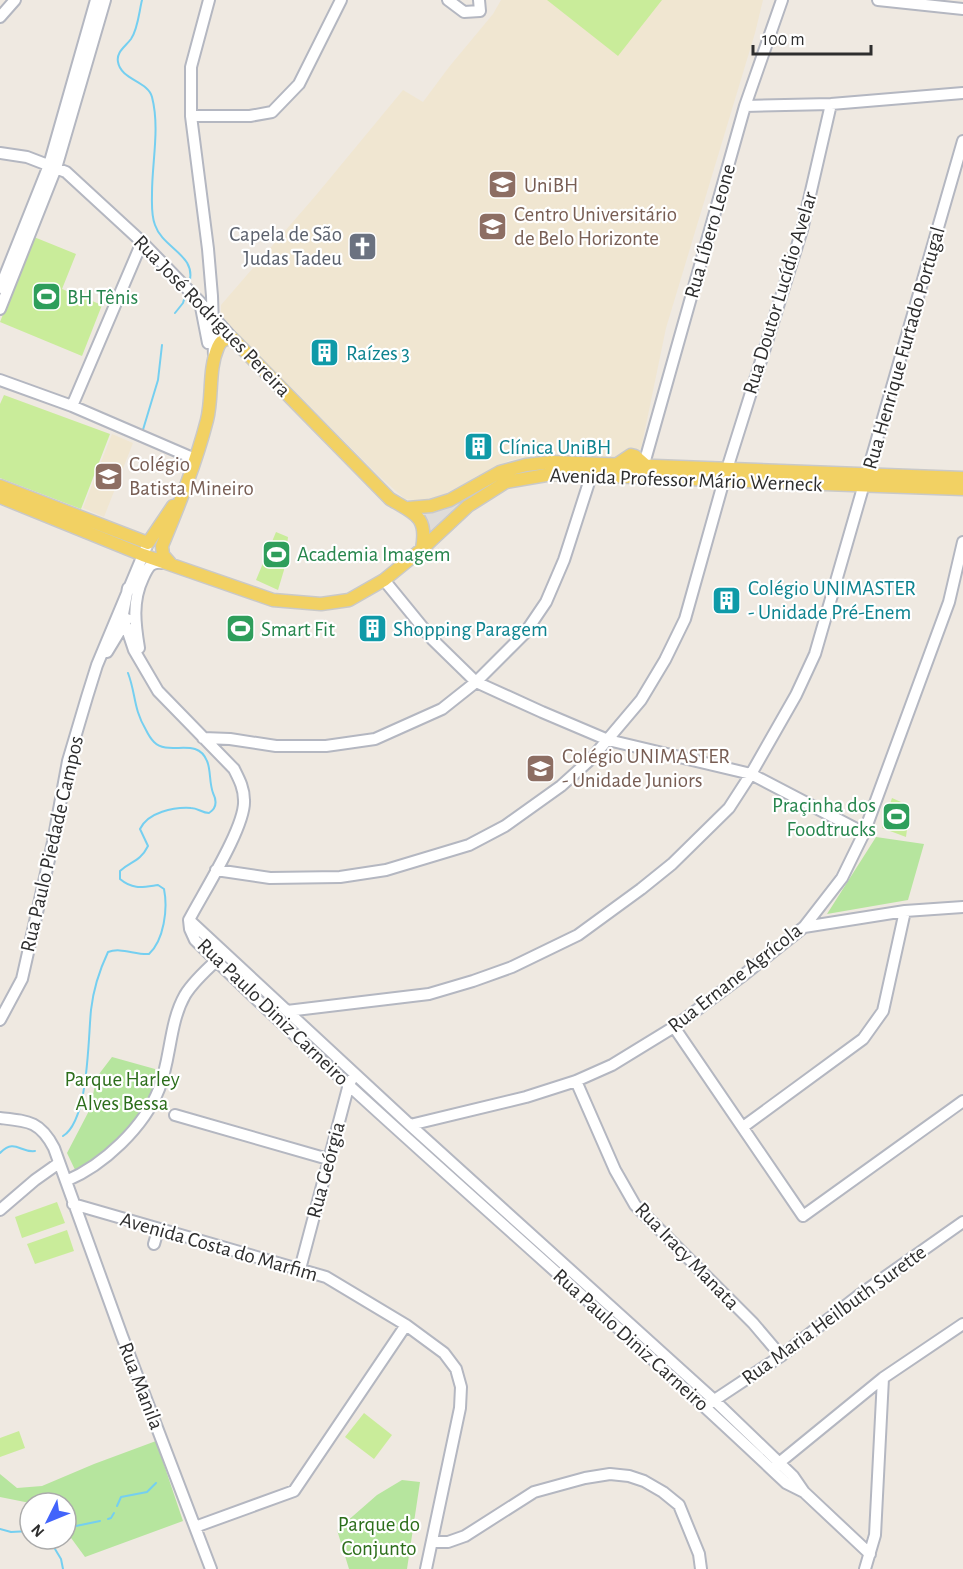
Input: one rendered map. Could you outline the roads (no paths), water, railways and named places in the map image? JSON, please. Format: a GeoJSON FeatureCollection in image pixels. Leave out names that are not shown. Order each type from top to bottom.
{"type":"FeatureCollection","features":[{"type":"Feature","properties":{"kind":"main road"},"geometry":{"type":"LineString","coordinates":[[170,563],[163,555],[162,546],[184,491],[208,418],[213,362],[220,342],[232,338]]}},
{"type":"Feature","properties":{"kind":"main road","name":"Rua José Rodrigues Pereira"},"geometry":{"type":"LineString","coordinates":[[232,338],[390,499],[408,508]]}},
{"type":"Feature","properties":{"kind":"main road","name":"Avenida Professor Mário Werneck"},"geometry":{"type":"LineString","coordinates":[[408,508],[431,506],[450,500],[500,472],[526,465],[552,462],[615,465],[631,455],[636,456],[644,464],[725,475]]}},
{"type":"Feature","properties":{"kind":"main road"},"geometry":{"type":"LineString","coordinates":[[625,475],[639,469],[644,464]]}},
{"type":"Feature","properties":{"kind":"main road","name":"Avenida Professor Mário Werneck"},"geometry":{"type":"LineString","coordinates":[[0,486],[146,549],[170,563],[273,600],[321,604],[349,600],[384,580],[422,549],[468,506],[506,482],[552,474],[725,475],[866,480],[963,478]]}},
{"type":"Feature","properties":{"kind":"main road","name":"Avenida Professor Mário Werneck"},"geometry":{"type":"LineString","coordinates":[[866,480],[963,489]]}},
{"type":"Feature","properties":{"kind":"main road"},"geometry":{"type":"LineString","coordinates":[[146,549],[184,491]]}},
{"type":"Feature","properties":{"kind":"main road","name":"Avenida Professor Mário Werneck"},"geometry":{"type":"LineString","coordinates":[[0,497],[146,549]]}},
{"type":"Feature","properties":{"kind":"main road"},"geometry":{"type":"LineString","coordinates":[[408,508],[424,525],[422,549]]}},
{"type":"Feature","properties":{"kind":"street"},"geometry":{"type":"LineString","coordinates":[[0,17],[15,0]]}},
{"type":"Feature","properties":{"kind":"street"},"geometry":{"type":"LineString","coordinates":[[52,167],[96,0]]}},
{"type":"Feature","properties":{"kind":"street"},"geometry":{"type":"LineString","coordinates":[[0,288],[52,167],[105,0]]}},
{"type":"Feature","properties":{"kind":"street"},"geometry":{"type":"LineString","coordinates":[[209,0],[191,67],[191,116],[208,249],[213,315],[213,362]]}},
{"type":"Feature","properties":{"kind":"street"},"geometry":{"type":"LineString","coordinates":[[191,116],[250,116],[272,111],[299,84],[341,0]]}},
{"type":"Feature","properties":{"kind":"street"},"geometry":{"type":"LineString","coordinates":[[448,0],[464,12],[480,11],[479,0]]}},
{"type":"Feature","properties":{"kind":"street","name":"Rua Líbero Leone"},"geometry":{"type":"LineString","coordinates":[[644,464],[746,106],[782,0]]}},
{"type":"Feature","properties":{"kind":"street"},"geometry":{"type":"LineString","coordinates":[[878,0],[963,9]]}},
{"type":"Feature","properties":{"kind":"street"},"geometry":{"type":"LineString","coordinates":[[746,106],[831,104],[963,93]]}},
{"type":"Feature","properties":{"kind":"street","name":"Rua Doutor Lucídio Avelar"},"geometry":{"type":"LineString","coordinates":[[216,870],[270,878],[340,877],[386,870],[469,845],[505,826],[561,786],[592,758],[641,700],[665,660],[685,619],[725,475],[802,231],[831,104]]}},
{"type":"Feature","properties":{"kind":"street","name":"Rua Henrique Furtado Portugal"},"geometry":{"type":"LineString","coordinates":[[287,1011],[429,994],[512,967],[578,934],[641,890],[672,864],[729,808],[796,695],[815,654],[963,141]]}},
{"type":"Feature","properties":{"kind":"street","name":"Rua José Rodrigues Pereira"},"geometry":{"type":"LineString","coordinates":[[0,153],[27,157],[70,176],[142,242],[213,315],[232,338]]}},
{"type":"Feature","properties":{"kind":"street"},"geometry":{"type":"LineString","coordinates":[[72,406],[142,242]]}},
{"type":"Feature","properties":{"kind":"street"},"geometry":{"type":"LineString","coordinates":[[0,309],[7,274]]}},
{"type":"Feature","properties":{"kind":"street"},"geometry":{"type":"LineString","coordinates":[[200,302],[213,362]]}},
{"type":"Feature","properties":{"kind":"street"},"geometry":{"type":"LineString","coordinates":[[0,380],[72,406],[195,459]]}},
{"type":"Feature","properties":{"kind":"street"},"geometry":{"type":"LineString","coordinates":[[203,738],[230,739],[276,746],[326,746],[375,739],[442,709],[476,682],[525,633],[546,602],[564,560],[591,476]]}},
{"type":"Feature","properties":{"kind":"street","name":"Rua Ernane Agrícola"},"geometry":{"type":"LineString","coordinates":[[410,1125],[526,1097],[576,1081],[612,1065],[674,1027],[804,927],[842,878],[864,833],[923,678],[949,602],[963,542]]}},
{"type":"Feature","properties":{"kind":"street","name":"Rua Paulo Piedade Campos"},"geometry":{"type":"LineString","coordinates":[[0,1020],[22,979],[59,836],[68,761],[97,665],[146,549]]}},
{"type":"Feature","properties":{"kind":"street"},"geometry":{"type":"LineString","coordinates":[[141,661],[135,626],[135,603],[140,584],[148,566],[156,562],[170,563]]}},
{"type":"Feature","properties":{"kind":"street"},"geometry":{"type":"LineString","coordinates":[[384,580],[433,640],[476,682],[608,740],[751,774],[864,833]]}},
{"type":"Feature","properties":{"kind":"street"},"geometry":{"type":"LineString","coordinates":[[128,588],[123,614],[132,645],[141,661],[158,690],[234,769],[242,784],[245,802],[240,826],[189,920]]}},
{"type":"Feature","properties":{"kind":"street","name":"Rua Paulo Piedade Campos"},"geometry":{"type":"LineString","coordinates":[[97,665],[109,651],[135,603]]}},
{"type":"Feature","properties":{"kind":"street"},"geometry":{"type":"LineString","coordinates":[[109,651],[123,642],[132,645]]}},
{"type":"Feature","properties":{"kind":"street"},"geometry":{"type":"LineString","coordinates":[[219,753],[224,742],[230,739]]}},
{"type":"Feature","properties":{"kind":"street"},"geometry":{"type":"LineString","coordinates":[[804,927],[905,910],[963,907]]}},
{"type":"Feature","properties":{"kind":"street"},"geometry":{"type":"LineString","coordinates":[[743,1127],[863,1039],[873,1027],[883,1011],[905,910]]}},
{"type":"Feature","properties":{"kind":"street"},"geometry":{"type":"LineString","coordinates":[[37,914],[49,917]]}},
{"type":"Feature","properties":{"kind":"street","name":"Rua Paulo Diniz Carneiro"},"geometry":{"type":"LineString","coordinates":[[189,920],[776,1466],[793,1476],[804,1492],[870,1554]]}},
{"type":"Feature","properties":{"kind":"street","name":"Rua Paulo Diniz Carneiro"},"geometry":{"type":"LineString","coordinates":[[189,920],[195,940],[216,961],[349,1084],[603,1306]]}},
{"type":"Feature","properties":{"kind":"street"},"geometry":{"type":"LineString","coordinates":[[66,1181],[84,1171],[116,1146],[134,1129],[149,1109],[159,1089],[167,1063],[176,1017],[184,996],[194,982],[216,961]]}},
{"type":"Feature","properties":{"kind":"street"},"geometry":{"type":"LineString","coordinates":[[674,1027],[803,1216],[963,1101]]}},
{"type":"Feature","properties":{"kind":"street","name":"Rua Geórgia"},"geometry":{"type":"LineString","coordinates":[[300,1269],[349,1084],[356,1073]]}},
{"type":"Feature","properties":{"kind":"street","name":"Rua Iracy Manata"},"geometry":{"type":"LineString","coordinates":[[576,1081],[615,1170],[635,1205],[753,1323],[781,1356]]}},
{"type":"Feature","properties":{"kind":"street"},"geometry":{"type":"LineString","coordinates":[[175,1115],[328,1159]]}},
{"type":"Feature","properties":{"kind":"street","name":"Rua Manila"},"geometry":{"type":"LineString","coordinates":[[0,1118],[37,1121],[49,1137],[211,1569]]}},
{"type":"Feature","properties":{"kind":"street"},"geometry":{"type":"LineString","coordinates":[[0,1210],[59,1163]]}},
{"type":"Feature","properties":{"kind":"street","name":"Avenida Costa do Marfim"},"geometry":{"type":"LineString","coordinates":[[73,1204],[326,1277],[406,1325],[444,1353],[456,1369],[461,1387],[457,1431],[426,1569]]}},
{"type":"Feature","properties":{"kind":"street","name":"Rua Maria Heilbuth Surette"},"geometry":{"type":"LineString","coordinates":[[710,1403],[781,1356],[858,1296],[963,1222]]}},
{"type":"Feature","properties":{"kind":"street"},"geometry":{"type":"LineString","coordinates":[[154,1244],[158,1230]]}},
{"type":"Feature","properties":{"kind":"street"},"geometry":{"type":"LineString","coordinates":[[776,1466],[883,1378],[963,1324]]}},
{"type":"Feature","properties":{"kind":"street"},"geometry":{"type":"LineString","coordinates":[[195,1527],[294,1491],[406,1325]]}},
{"type":"Feature","properties":{"kind":"street"},"geometry":{"type":"LineString","coordinates":[[865,1569],[875,1535],[883,1378]]}},
{"type":"Feature","properties":{"kind":"street"},"geometry":{"type":"LineString","coordinates":[[432,1542],[448,1542],[465,1536],[534,1492],[585,1478],[610,1474],[620,1475],[644,1481],[679,1505],[699,1554],[701,1569]]}},
{"type":"Feature","properties":{"kind":"waterway"},"geometry":{"type":"LineString","coordinates":[[142,0],[135,30],[120,52],[118,62],[124,73],[145,87],[152,97],[156,133],[152,181],[153,217],[159,233],[189,266],[189,284]]}},
{"type":"Feature","properties":{"kind":"waterway"},"geometry":{"type":"LineString","coordinates":[[175,313],[183,303],[186,293]]}},
{"type":"Feature","properties":{"kind":"waterway"},"geometry":{"type":"LineString","coordinates":[[142,433],[158,380],[162,345]]}},
{"type":"Feature","properties":{"kind":"waterway"},"geometry":{"type":"LineString","coordinates":[[63,1136],[72,1127],[78,1114],[86,1078],[92,1003],[97,981],[108,952],[118,950],[149,954],[158,941],[164,924],[164,889],[158,885],[138,887],[129,885],[120,879],[120,871],[139,858],[148,846],[140,829],[149,818],[177,808],[193,808],[209,813],[216,804],[207,761],[202,754],[190,748],[167,748],[153,741],[139,715],[128,673]]}},
{"type":"Feature","properties":{"kind":"waterway"},"geometry":{"type":"LineString","coordinates":[[0,1153],[14,1146],[35,1151]]}},
{"type":"Feature","properties":{"kind":"waterway"},"geometry":{"type":"LineString","coordinates":[[117,1506],[121,1497],[147,1492],[156,1483]]}},
{"type":"Feature","properties":{"kind":"waterway"},"geometry":{"type":"LineString","coordinates":[[108,1519],[114,1513]]}},
{"type":"Feature","properties":{"kind":"waterway"},"geometry":{"type":"LineString","coordinates":[[78,1526],[100,1521]]}},
{"type":"Feature","properties":{"kind":"waterway"},"geometry":{"type":"LineString","coordinates":[[0,1529],[18,1532]]}},
{"type":"Feature","properties":{"kind":"waterway"},"geometry":{"type":"LineString","coordinates":[[56,1551],[63,1569]]}},
{"type":"Feature","properties":{"kind":"place","name":"UniBH"},"geometry":{"type":"Point","coordinates":[503,185]}},
{"type":"Feature","properties":{"kind":"place","name":"Centro Universitário de Belo Horizonte"},"geometry":{"type":"Point","coordinates":[493,226]}},
{"type":"Feature","properties":{"kind":"place","name":"Capela de São Judas Tadeu"},"geometry":{"type":"Point","coordinates":[363,246]}},
{"type":"Feature","properties":{"kind":"place","name":"BH Tênis"},"geometry":{"type":"Point","coordinates":[46,297]}},
{"type":"Feature","properties":{"kind":"place","name":"Raízes 3"},"geometry":{"type":"Point","coordinates":[325,353]}},
{"type":"Feature","properties":{"kind":"place","name":"Clínica UniBH"},"geometry":{"type":"Point","coordinates":[478,447]}},
{"type":"Feature","properties":{"kind":"place","name":"Colégio Batista Mineiro"},"geometry":{"type":"Point","coordinates":[108,476]}},
{"type":"Feature","properties":{"kind":"place","name":"Academia Imagem"},"geometry":{"type":"Point","coordinates":[276,554]}},
{"type":"Feature","properties":{"kind":"place","name":"Colégio UNIMASTER - Unidade Pré-Enem"},"geometry":{"type":"Point","coordinates":[727,600]}},
{"type":"Feature","properties":{"kind":"place","name":"Smart Fit"},"geometry":{"type":"Point","coordinates":[240,629]}},
{"type":"Feature","properties":{"kind":"place","name":"Shopping Paragem"},"geometry":{"type":"Point","coordinates":[372,629]}},
{"type":"Feature","properties":{"kind":"place","name":"Colégio UNIMASTER - Unidade Juniors"},"geometry":{"type":"Point","coordinates":[541,768]}},
{"type":"Feature","properties":{"kind":"place","name":"Praçinha dos Foodtrucks"},"geometry":{"type":"Point","coordinates":[897,817]}},
{"type":"Feature","properties":{"kind":"park label","name":"Parque Harley Alves Bessa"},"geometry":{"type":"Point","coordinates":[122,1091]}},
{"type":"Feature","properties":{"kind":"park label","name":"Parque do Conjunto"},"geometry":{"type":"Point","coordinates":[379,1536]}}]}
